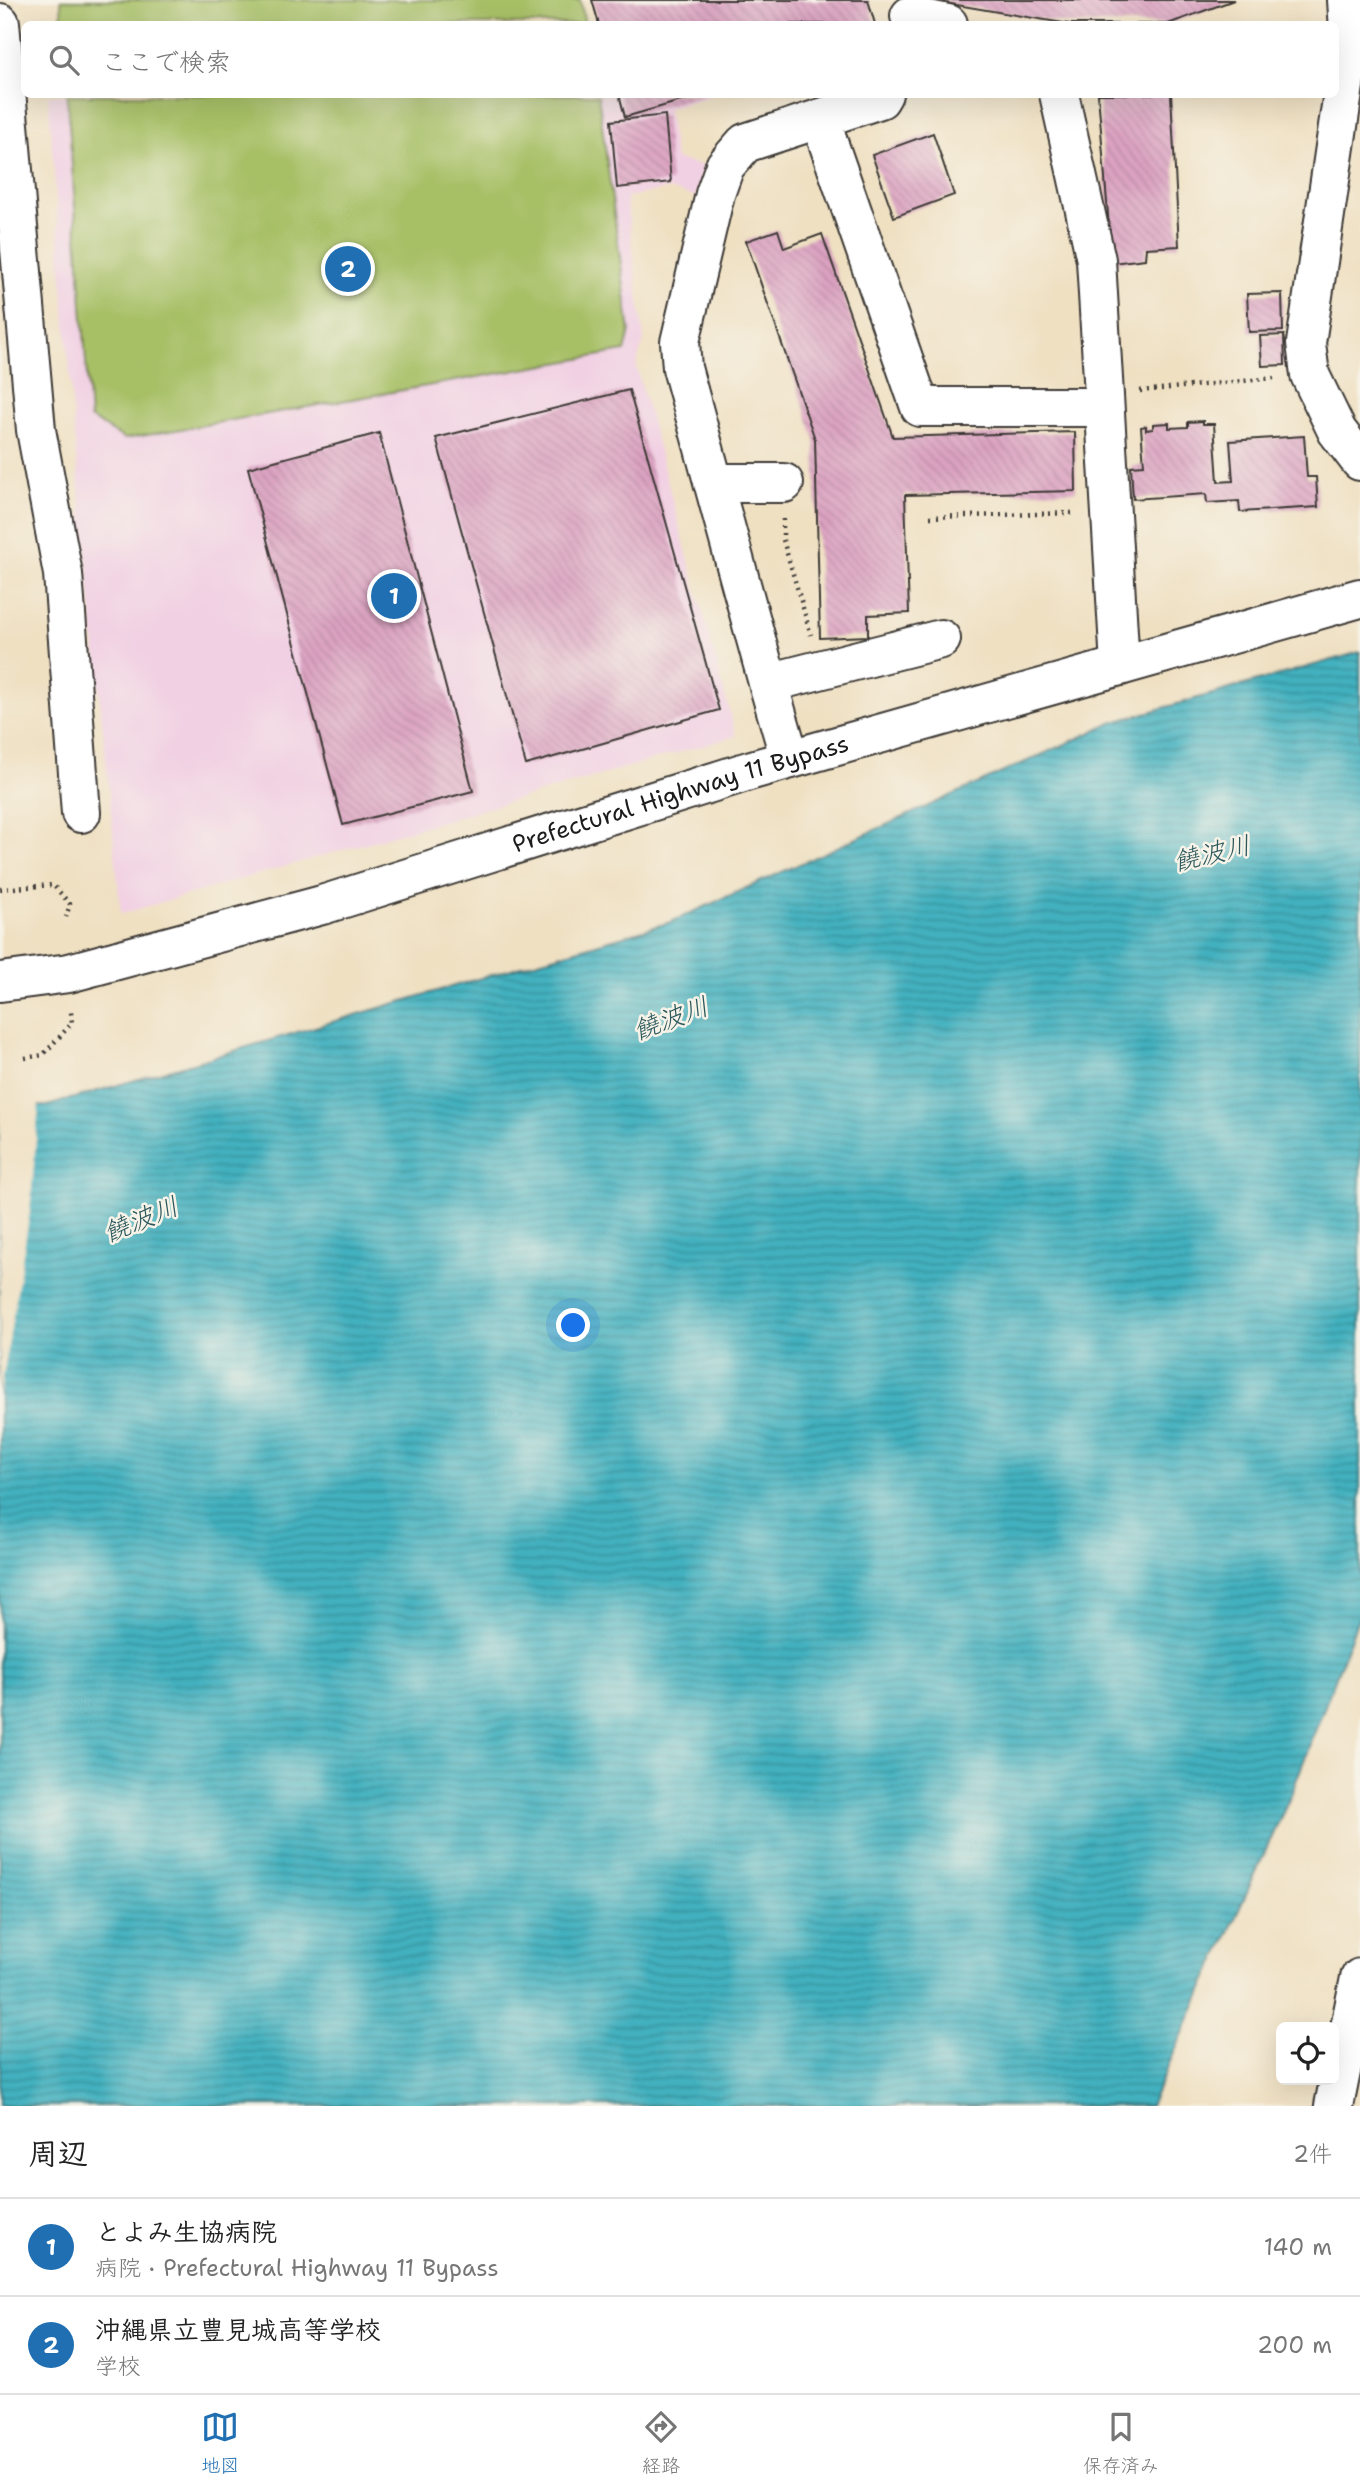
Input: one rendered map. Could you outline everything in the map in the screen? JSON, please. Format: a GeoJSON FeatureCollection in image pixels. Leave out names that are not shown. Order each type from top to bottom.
{"type":"FeatureCollection","features":[{"type":"Feature","properties":{"kind":"street"},"geometry":{"type":"LineString","coordinates":[[1347,0],[1349,45],[1306,343],[1310,374],[1337,431],[1360,461]]}},
{"type":"Feature","properties":{"kind":"street"},"geometry":{"type":"LineString","coordinates":[[910,13],[937,21]]}},
{"type":"Feature","properties":{"kind":"street"},"geometry":{"type":"LineString","coordinates":[[0,23],[36,430],[63,574],[81,813]]}},
{"type":"Feature","properties":{"kind":"street"},"geometry":{"type":"LineString","coordinates":[[790,759],[682,368],[680,342],[724,166],[746,143],[881,98]]}},
{"type":"Feature","properties":{"kind":"street"},"geometry":{"type":"LineString","coordinates":[[1060,98],[1096,260],[1120,666]]}},
{"type":"Feature","properties":{"kind":"street"},"geometry":{"type":"LineString","coordinates":[[820,119],[920,407],[1104,400]]}},
{"type":"Feature","properties":{"kind":"street"},"geometry":{"type":"LineString","coordinates":[[713,483],[783,483]]}},
{"type":"Feature","properties":{"kind":"street","name":"Prefectural Highway 11 Bypass"},"geometry":{"type":"LineString","coordinates":[[0,982],[69,973],[322,905],[790,759],[1360,598]]}},
{"type":"Feature","properties":{"kind":"street"},"geometry":{"type":"LineString","coordinates":[[768,683],[941,639]]}},
{"type":"Feature","properties":{"kind":"street"},"geometry":{"type":"LineString","coordinates":[[1334,2106],[1360,1978]]}},
{"type":"Feature","properties":{"kind":"path"},"geometry":{"type":"LineString","coordinates":[[1104,400],[1310,374]]}},
{"type":"Feature","properties":{"kind":"path"},"geometry":{"type":"LineString","coordinates":[[783,483],[783,540],[821,670]]}},
{"type":"Feature","properties":{"kind":"path"},"geometry":{"type":"LineString","coordinates":[[930,517],[1111,511]]}},
{"type":"Feature","properties":{"kind":"path"},"geometry":{"type":"LineString","coordinates":[[0,889],[53,885],[70,904],[66,917]]}},
{"type":"Feature","properties":{"kind":"path"},"geometry":{"type":"LineString","coordinates":[[24,1058],[43,1055],[72,1023],[71,1012]]}},
{"type":"Feature","properties":{"kind":"shaded area"},"geometry":{"type":"Polygon","coordinates":[[[48,98],[703,98],[668,108],[675,159],[704,166],[696,197],[669,189],[626,197],[644,340],[636,365],[736,736],[121,914],[76,455],[48,98]]]}},
{"type":"Feature","properties":{"kind":"green space"},"geometry":{"type":"Polygon","coordinates":[[[61,0],[580,0],[584,21],[62,21],[61,0]]]}},
{"type":"Feature","properties":{"kind":"green space"},"geometry":{"type":"Polygon","coordinates":[[[67,98],[598,98],[630,332],[625,351],[125,439],[90,418],[67,98]]]}},
{"type":"Feature","properties":{"kind":"water","name":"饒波川"},"geometry":{"type":"Polygon","coordinates":[[[1360,652],[1360,1614],[1290,1797],[1150,2106],[0,2106],[0,1106],[47,1106],[671,922],[1114,722],[1360,652]]]}},
{"type":"Feature","properties":{"kind":"pier"},"geometry":{"type":"Polygon","coordinates":[[[0,1102],[39,1103],[30,1211],[0,1395],[0,1102]]]}},
{"type":"Feature","properties":{"kind":"building"},"geometry":{"type":"Polygon","coordinates":[[[592,0],[868,0],[874,21],[598,21],[592,0]]]}},
{"type":"Feature","properties":{"kind":"building"},"geometry":{"type":"Polygon","coordinates":[[[945,0],[1234,0],[1176,21],[1051,21],[945,3],[945,0]]]}},
{"type":"Feature","properties":{"kind":"building"},"geometry":{"type":"Polygon","coordinates":[[[620,98],[692,98],[625,117],[620,98]]]}},
{"type":"Feature","properties":{"kind":"building"},"geometry":{"type":"Polygon","coordinates":[[[1098,98],[1171,98],[1179,246],[1146,248],[1145,259],[1112,263],[1098,98]]]}},
{"type":"Feature","properties":{"kind":"building"},"geometry":{"type":"Polygon","coordinates":[[[665,115],[671,182],[617,188],[611,121],[665,115]]]}},
{"type":"Feature","properties":{"kind":"building"},"geometry":{"type":"Polygon","coordinates":[[[933,133],[954,195],[894,217],[872,155],[933,133]]]}},
{"type":"Feature","properties":{"kind":"building"},"geometry":{"type":"Polygon","coordinates":[[[778,230],[784,248],[822,234],[893,437],[1075,432],[1076,491],[905,495],[909,613],[868,615],[868,636],[820,638],[815,439],[746,241],[778,230]]]}},
{"type":"Feature","properties":{"kind":"building"},"geometry":{"type":"Polygon","coordinates":[[[1282,293],[1283,331],[1249,332],[1247,294],[1282,293]]]}},
{"type":"Feature","properties":{"kind":"building"},"geometry":{"type":"Polygon","coordinates":[[[1284,335],[1285,365],[1262,366],[1260,336],[1284,335]]]}},
{"type":"Feature","properties":{"kind":"building"},"geometry":{"type":"Polygon","coordinates":[[[629,390],[719,710],[526,765],[436,438],[629,390]]]}},
{"type":"Feature","properties":{"kind":"building"},"geometry":{"type":"Polygon","coordinates":[[[1203,421],[1203,424],[1214,424],[1218,482],[1233,481],[1230,441],[1304,436],[1307,477],[1316,477],[1318,507],[1240,512],[1239,501],[1207,503],[1206,494],[1133,499],[1131,466],[1144,465],[1141,427],[1146,426],[1146,430],[1153,429],[1153,424],[1169,423],[1169,428],[1188,427],[1188,422],[1203,421]]]}},
{"type":"Feature","properties":{"kind":"building"},"geometry":{"type":"Polygon","coordinates":[[[379,433],[473,791],[343,825],[248,468],[379,433]]]}},
{"type":"Feature","properties":{"kind":"place","name":"沖縄県立豊見城高等学校"},"geometry":{"type":"Point","coordinates":[348,269]}},
{"type":"Feature","properties":{"kind":"place","name":"とよみ生協病院"},"geometry":{"type":"Point","coordinates":[394,596]}}]}
